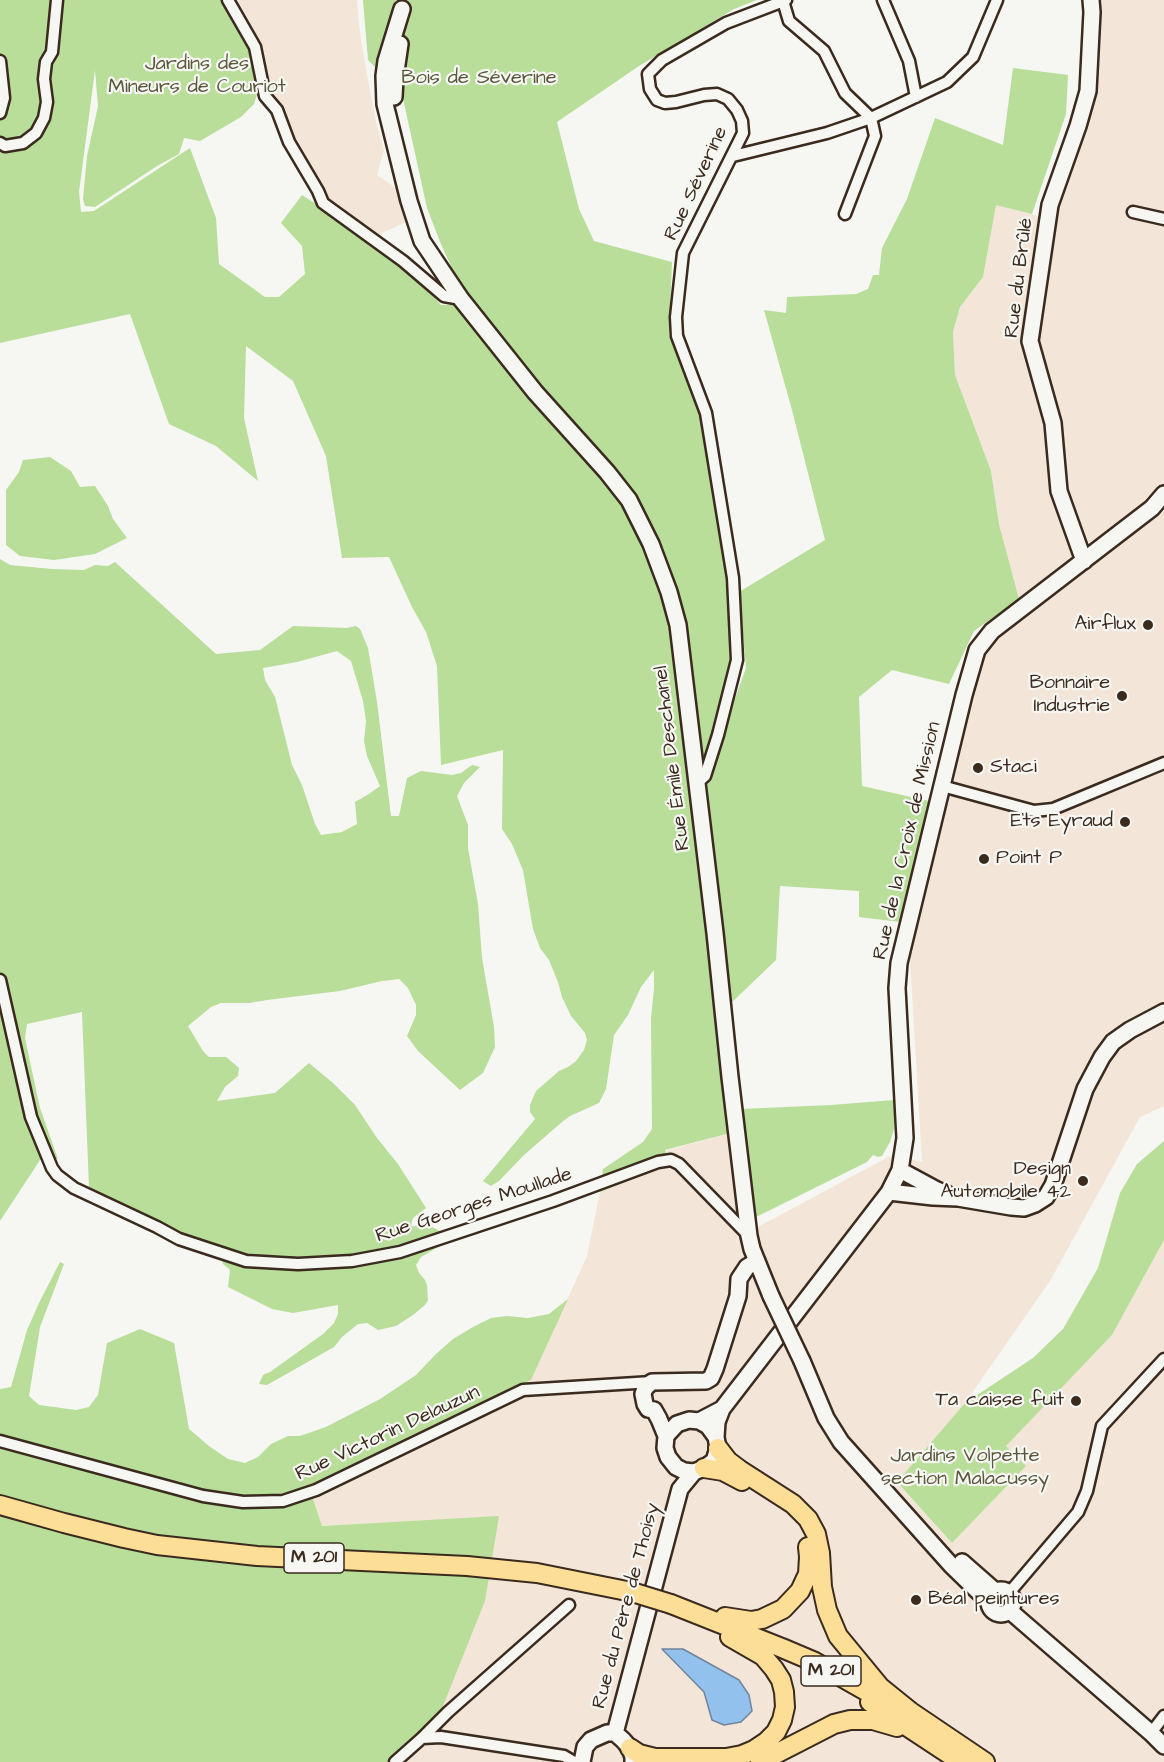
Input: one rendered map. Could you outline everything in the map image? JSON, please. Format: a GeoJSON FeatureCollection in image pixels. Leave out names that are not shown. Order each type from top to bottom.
{"type":"FeatureCollection","features":[{"type":"Feature","properties":{"kind":"highway"},"geometry":{"type":"LineString","coordinates":[[717,1443],[728,1461],[793,1504],[808,1519],[816,1534],[820,1553],[822,1587],[827,1610],[838,1636],[880,1687],[911,1712],[985,1762]]}},
{"type":"Feature","properties":{"kind":"highway"},"geometry":{"type":"LineString","coordinates":[[670,1607],[739,1620],[762,1619],[783,1609],[800,1591],[808,1574],[807,1541],[793,1517],[723,1471],[699,1470]]}},
{"type":"Feature","properties":{"kind":"highway","name":"M 201"},"geometry":{"type":"LineString","coordinates":[[0,1505],[124,1539],[157,1545],[257,1556],[467,1566],[537,1573],[632,1596],[761,1639],[815,1662],[880,1699],[978,1762]]}},
{"type":"Feature","properties":{"kind":"highway","name":"M 201"},"geometry":{"type":"LineString","coordinates":[[0,1514],[62,1533],[188,1559],[254,1566],[475,1576],[632,1596]]}},
{"type":"Feature","properties":{"kind":"highway","name":"M 201"},"geometry":{"type":"LineString","coordinates":[[670,1607],[803,1664],[876,1706],[961,1762]]}},
{"type":"Feature","properties":{"kind":"highway"},"geometry":{"type":"LineString","coordinates":[[631,1755],[639,1754],[655,1758],[726,1758],[748,1753],[766,1742],[776,1732],[782,1720],[784,1692],[781,1680],[763,1656],[691,1616]]}},
{"type":"Feature","properties":{"kind":"highway"},"geometry":{"type":"LineString","coordinates":[[760,1762],[834,1724],[861,1719],[873,1719],[895,1726],[953,1762]]}},
{"type":"Feature","properties":{"kind":"main road","name":"Rue du Brûlé"},"geometry":{"type":"LineString","coordinates":[[1084,561],[1059,491],[1053,423],[1030,341],[1050,205],[1089,91],[1091,0]]}},
{"type":"Feature","properties":{"kind":"main road","name":"Rue Émile Deschanel"},"geometry":{"type":"LineString","coordinates":[[402,5],[386,61],[385,104],[406,191],[422,241],[461,299],[535,392],[607,472],[628,500],[651,544],[669,592],[678,625],[752,1249],[768,1290],[831,1426],[841,1442],[943,1558],[997,1595]]}},
{"type":"Feature","properties":{"kind":"main road","name":"Rue de la Croix de Mission"},"geometry":{"type":"LineString","coordinates":[[722,1409],[889,1192],[900,1170],[905,1138],[897,988],[899,963],[977,650],[992,631],[1152,507],[1164,494]]}},
{"type":"Feature","properties":{"kind":"main road"},"geometry":{"type":"LineString","coordinates":[[889,1192],[958,1198],[1024,1208],[1046,1197],[1053,1185],[1085,1089],[1101,1057],[1113,1042],[1164,1012]]}},
{"type":"Feature","properties":{"kind":"main road"},"geometry":{"type":"LineString","coordinates":[[900,1170],[937,1191],[958,1198]]}},
{"type":"Feature","properties":{"kind":"main road"},"geometry":{"type":"LineString","coordinates":[[717,1443],[708,1426],[699,1421],[689,1420],[672,1430],[657,1414],[648,1409],[643,1394],[652,1382],[706,1381],[711,1378],[738,1296],[739,1279],[747,1267],[757,1261]]}},
{"type":"Feature","properties":{"kind":"main road"},"geometry":{"type":"LineString","coordinates":[[738,1296],[746,1289],[768,1290]]}},
{"type":"Feature","properties":{"kind":"main road"},"geometry":{"type":"LineString","coordinates":[[657,1414],[654,1400],[656,1394],[682,1381]]}},
{"type":"Feature","properties":{"kind":"main road"},"geometry":{"type":"LineString","coordinates":[[699,1421],[722,1409]]}},
{"type":"Feature","properties":{"kind":"main road"},"geometry":{"type":"LineString","coordinates":[[717,1443],[717,1422],[722,1409]]}},
{"type":"Feature","properties":{"kind":"main road","name":"Rue du Père de Thoisy"},"geometry":{"type":"LineString","coordinates":[[615,1733],[680,1489],[676,1467],[668,1457],[665,1448],[672,1430]]}},
{"type":"Feature","properties":{"kind":"main road","name":"Rue du Père de Thoisy"},"geometry":{"type":"LineString","coordinates":[[680,1489],[699,1470],[714,1461],[717,1443]]}},
{"type":"Feature","properties":{"kind":"main road"},"geometry":{"type":"LineString","coordinates":[[676,1467],[684,1471],[699,1470]]}},
{"type":"Feature","properties":{"kind":"main road"},"geometry":{"type":"LineString","coordinates":[[997,1595],[1013,1598],[1010,1611],[1003,1615],[996,1614],[990,1609],[997,1595]]}},
{"type":"Feature","properties":{"kind":"main road"},"geometry":{"type":"LineString","coordinates":[[1010,1611],[1164,1746]]}},
{"type":"Feature","properties":{"kind":"main road","name":"Rue du Père de Thoisy"},"geometry":{"type":"LineString","coordinates":[[583,1755],[591,1740],[598,1735],[615,1733]]}},
{"type":"Feature","properties":{"kind":"main road","name":"Rue du Père de Thoisy"},"geometry":{"type":"LineString","coordinates":[[615,1733],[631,1755]]}},
{"type":"Feature","properties":{"kind":"street"},"geometry":{"type":"LineString","coordinates":[[0,143],[5,146],[23,143],[36,133],[44,118],[47,102],[44,79],[46,62],[51,52],[57,0]]}},
{"type":"Feature","properties":{"kind":"street"},"geometry":{"type":"LineString","coordinates":[[228,0],[255,47],[265,96],[277,110],[289,142],[323,203],[403,261],[444,296],[461,299]]}},
{"type":"Feature","properties":{"kind":"street"},"geometry":{"type":"LineString","coordinates":[[785,0],[789,21],[824,51],[845,93],[871,118],[875,136],[845,214]]}},
{"type":"Feature","properties":{"kind":"street","name":"Rue Séverine"},"geometry":{"type":"LineString","coordinates":[[696,784],[705,776],[718,735],[736,660],[734,587],[706,413],[677,336],[676,317],[683,253],[743,133],[742,121],[728,99],[717,94],[665,103],[657,100],[650,89],[648,74],[662,60],[726,23],[785,0]]}},
{"type":"Feature","properties":{"kind":"street"},"geometry":{"type":"LineString","coordinates":[[883,0],[909,61],[916,97]]}},
{"type":"Feature","properties":{"kind":"street"},"geometry":{"type":"LineString","coordinates":[[733,156],[827,133],[871,118],[947,82],[973,57],[997,0]]}},
{"type":"Feature","properties":{"kind":"street"},"geometry":{"type":"LineString","coordinates":[[0,62],[4,98],[0,113]]}},
{"type":"Feature","properties":{"kind":"street"},"geometry":{"type":"LineString","coordinates":[[1133,212],[1164,219]]}},
{"type":"Feature","properties":{"kind":"street"},"geometry":{"type":"LineString","coordinates":[[942,786],[1034,811],[1053,809],[1164,763]]}},
{"type":"Feature","properties":{"kind":"street","name":"Rue Georges Moullade"},"geometry":{"type":"LineString","coordinates":[[0,980],[31,1117],[52,1168],[57,1175],[74,1188],[178,1239],[246,1261],[298,1264],[352,1261],[400,1252],[553,1201],[658,1162],[671,1160],[679,1164],[749,1236]]}},
{"type":"Feature","properties":{"kind":"street"},"geometry":{"type":"LineString","coordinates":[[997,1595],[1078,1512],[1088,1491],[1102,1426],[1164,1359]]}},
{"type":"Feature","properties":{"kind":"street","name":"Rue Victorin Delauzun"},"geometry":{"type":"LineString","coordinates":[[0,1441],[203,1496],[243,1502],[283,1501],[316,1490],[523,1390],[652,1382]]}},
{"type":"Feature","properties":{"kind":"street"},"geometry":{"type":"LineString","coordinates":[[395,1762],[569,1605]]}},
{"type":"Feature","properties":{"kind":"street"},"geometry":{"type":"LineString","coordinates":[[1151,1733],[1164,1716]]}},
{"type":"Feature","properties":{"kind":"street"},"geometry":{"type":"LineString","coordinates":[[422,1738],[441,1737],[564,1756],[574,1762]]}},
{"type":"Feature","properties":{"kind":"street","name":"Rue du Père de Thoisy"},"geometry":{"type":"LineString","coordinates":[[564,1756],[583,1755]]}},
{"type":"Feature","properties":{"kind":"shaded area"},"geometry":{"type":"Polygon","coordinates":[[[240,0],[357,0],[366,69],[384,150],[377,175],[399,190],[409,221],[375,236],[331,203],[303,158],[281,108],[268,88],[261,53],[252,31],[235,3],[240,0]]]}},
{"type":"Feature","properties":{"kind":"shaded area"},"geometry":{"type":"Polygon","coordinates":[[[1096,0],[1164,0],[1164,1106],[1140,1117],[1050,1281],[965,1403],[897,1482],[952,1543],[1026,1466],[1005,1446],[1112,1335],[1164,1240],[1164,1762],[397,1762],[499,1517],[322,1526],[309,1487],[531,1380],[587,1256],[600,1192],[669,1165],[665,1151],[730,1133],[743,1235],[892,1155],[922,1162],[910,959],[983,653],[1019,599],[999,524],[991,471],[955,375],[953,332],[960,307],[983,277],[996,204],[1041,217],[1057,206],[1095,103],[1096,0]]]}},
{"type":"Feature","properties":{"kind":"green space","name":"Jardins des Mineurs de Couriot"},"geometry":{"type":"Polygon","coordinates":[[[0,0],[224,0],[253,54],[257,81],[254,104],[241,117],[200,141],[184,138],[179,154],[95,207],[85,206],[83,199],[87,156],[98,106],[95,70],[79,192],[81,212],[94,211],[190,148],[216,218],[219,264],[265,297],[279,297],[305,274],[302,246],[281,223],[302,195],[356,229],[441,305],[456,305],[623,503],[650,552],[675,633],[730,1133],[665,1150],[669,1165],[600,1192],[603,1169],[643,1142],[652,1129],[651,1018],[654,970],[641,987],[628,1015],[614,1035],[606,1089],[599,1103],[562,1122],[524,1155],[499,1181],[491,1186],[483,1181],[535,1119],[530,1112],[530,1105],[536,1091],[559,1071],[576,1061],[584,1050],[587,1040],[585,1033],[571,1016],[549,960],[540,948],[533,929],[523,870],[512,844],[502,829],[503,750],[441,765],[437,666],[426,632],[389,557],[342,558],[326,456],[293,381],[246,346],[244,418],[258,481],[216,446],[169,424],[130,314],[0,343],[0,0]]]}},
{"type":"Feature","properties":{"kind":"green space","name":"Bois de Séverine"},"geometry":{"type":"Polygon","coordinates":[[[363,0],[757,0],[734,9],[639,66],[557,122],[579,209],[594,241],[672,262],[669,334],[690,379],[704,421],[726,557],[732,668],[719,720],[705,761],[701,763],[663,558],[636,497],[620,482],[514,359],[464,295],[427,208],[402,94],[368,60],[363,0]]]}},
{"type":"Feature","properties":{"kind":"green space"},"geometry":{"type":"Polygon","coordinates":[[[1013,68],[1068,75],[1066,114],[1032,214],[996,205],[983,277],[960,307],[953,332],[955,375],[991,471],[999,524],[1019,599],[974,631],[949,684],[892,670],[859,697],[862,786],[929,801],[900,922],[859,917],[859,891],[780,886],[776,960],[728,1006],[703,788],[746,668],[739,592],[825,540],[764,310],[786,313],[787,297],[856,294],[868,289],[873,275],[879,275],[882,248],[907,199],[935,118],[1003,145],[1013,68]]]}},
{"type":"Feature","properties":{"kind":"green space"},"geometry":{"type":"Polygon","coordinates":[[[50,457],[71,471],[80,487],[95,486],[108,506],[113,519],[127,538],[95,554],[54,560],[20,556],[6,545],[6,490],[19,472],[23,460],[50,457]]]}},
{"type":"Feature","properties":{"kind":"green space"},"geometry":{"type":"Polygon","coordinates":[[[0,559],[10,565],[84,570],[95,565],[108,566],[115,562],[216,654],[260,650],[293,626],[347,628],[356,626],[360,629],[368,648],[391,816],[399,816],[407,778],[421,771],[452,775],[461,773],[472,765],[480,767],[464,783],[457,796],[468,825],[468,848],[478,904],[482,958],[494,1027],[495,1047],[483,1073],[460,1090],[418,1051],[407,1036],[416,1015],[416,1005],[408,988],[399,979],[340,991],[249,1003],[221,1003],[211,1007],[188,1026],[209,1057],[226,1057],[239,1068],[238,1076],[225,1087],[217,1101],[275,1093],[309,1063],[355,1105],[398,1164],[426,1208],[413,1218],[411,1226],[432,1227],[442,1232],[442,1245],[421,1257],[416,1265],[427,1285],[428,1300],[413,1315],[396,1326],[378,1330],[367,1323],[358,1324],[334,1347],[267,1385],[259,1384],[263,1375],[323,1334],[334,1323],[338,1314],[338,1305],[293,1313],[272,1309],[228,1287],[230,1270],[223,1264],[219,1250],[178,1235],[89,1188],[82,1012],[27,1024],[25,1038],[40,1108],[58,1159],[42,1157],[0,1221],[0,559]],[[337,651],[263,668],[265,680],[275,697],[292,765],[321,835],[342,832],[357,824],[355,802],[380,786],[367,756],[364,741],[366,721],[363,701],[351,661],[337,651]]]}},
{"type":"Feature","properties":{"kind":"green space"},"geometry":{"type":"Polygon","coordinates":[[[894,1100],[894,1129],[882,1156],[873,1155],[867,1162],[752,1219],[740,1109],[894,1100]]]}},
{"type":"Feature","properties":{"kind":"green space","name":"Jardins Volpette section Malacussy"},"geometry":{"type":"Polygon","coordinates":[[[1164,1141],[1164,1240],[1112,1335],[1006,1446],[1026,1466],[952,1543],[897,1482],[965,1403],[1033,1358],[1063,1329],[1098,1268],[1120,1193],[1137,1164],[1164,1141]]]}},
{"type":"Feature","properties":{"kind":"green space"},"geometry":{"type":"Polygon","coordinates":[[[60,1262],[64,1264],[40,1327],[29,1396],[39,1405],[76,1410],[89,1407],[98,1395],[107,1343],[140,1329],[174,1343],[189,1429],[228,1459],[245,1463],[258,1457],[271,1444],[288,1436],[300,1436],[326,1427],[380,1399],[416,1375],[453,1339],[473,1327],[491,1318],[507,1316],[528,1318],[549,1314],[568,1299],[531,1380],[309,1487],[322,1526],[499,1516],[485,1601],[443,1706],[397,1762],[0,1762],[0,1389],[11,1387],[27,1330],[60,1262]]]}},
{"type":"Feature","properties":{"kind":"water"},"geometry":{"type":"Polygon","coordinates":[[[662,1649],[683,1649],[739,1680],[749,1695],[752,1711],[741,1722],[724,1725],[712,1720],[704,1692],[662,1649]]]}},
{"type":"Feature","properties":{"kind":"place","name":"Airflux"},"geometry":{"type":"Point","coordinates":[1148,625]}},
{"type":"Feature","properties":{"kind":"place","name":"Bonnaire Industrie"},"geometry":{"type":"Point","coordinates":[1122,696]}},
{"type":"Feature","properties":{"kind":"place","name":"Staci"},"geometry":{"type":"Point","coordinates":[978,768]}},
{"type":"Feature","properties":{"kind":"place","name":"Ets Eyraud"},"geometry":{"type":"Point","coordinates":[1125,822]}},
{"type":"Feature","properties":{"kind":"place","name":"Point P"},"geometry":{"type":"Point","coordinates":[984,859]}},
{"type":"Feature","properties":{"kind":"place","name":"Design Automobile 42"},"geometry":{"type":"Point","coordinates":[1083,1181]}},
{"type":"Feature","properties":{"kind":"place","name":"Ta caisse fuit"},"geometry":{"type":"Point","coordinates":[1076,1401]}},
{"type":"Feature","properties":{"kind":"place","name":"Béal peintures"},"geometry":{"type":"Point","coordinates":[916,1600]}}]}
